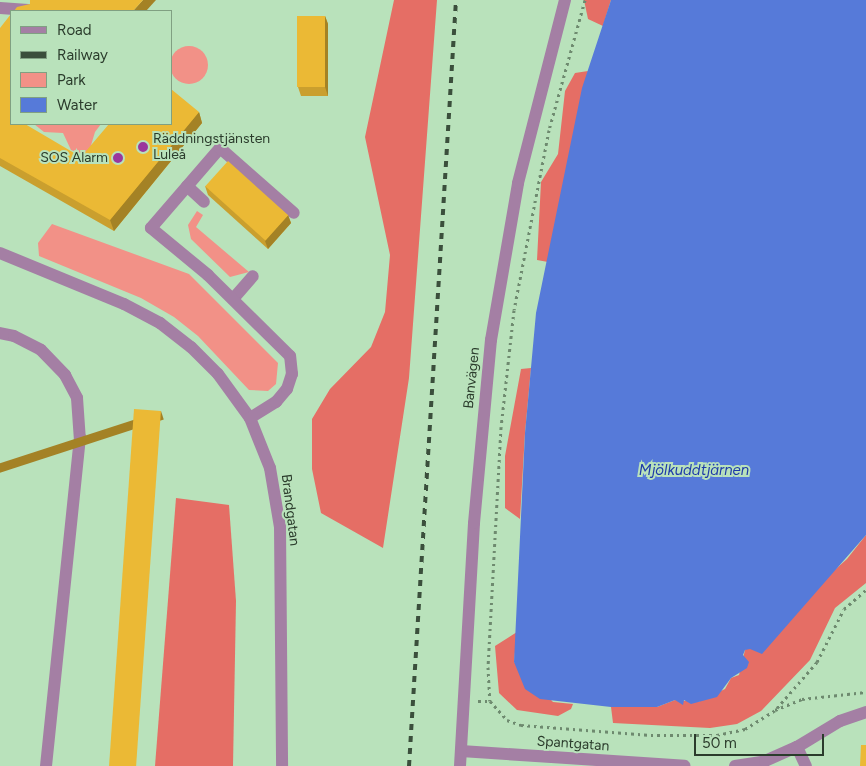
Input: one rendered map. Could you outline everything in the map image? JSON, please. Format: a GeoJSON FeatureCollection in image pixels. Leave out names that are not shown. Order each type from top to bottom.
{"type":"FeatureCollection","features":[{"type":"Feature","properties":{"kind":"street","name":"Banvägen"},"geometry":{"type":"LineString","coordinates":[[460,766],[474,523],[491,340],[518,183],[565,0]]}},
{"type":"Feature","properties":{"kind":"street"},"geometry":{"type":"LineString","coordinates":[[0,8],[28,10]]}},
{"type":"Feature","properties":{"kind":"street"},"geometry":{"type":"LineString","coordinates":[[250,418],[276,402],[287,389],[292,374],[290,356],[233,299],[152,228],[220,148],[294,213]]}},
{"type":"Feature","properties":{"kind":"street"},"geometry":{"type":"LineString","coordinates":[[187,186],[204,202]]}},
{"type":"Feature","properties":{"kind":"street","name":"Brandgatan"},"geometry":{"type":"LineString","coordinates":[[0,253],[124,304],[160,323],[214,369],[250,418],[270,468],[280,527],[282,766]]}},
{"type":"Feature","properties":{"kind":"street"},"geometry":{"type":"LineString","coordinates":[[233,299],[253,276]]}},
{"type":"Feature","properties":{"kind":"street"},"geometry":{"type":"LineString","coordinates":[[0,333],[14,336],[41,350],[64,375],[77,398],[80,437],[46,766]]}},
{"type":"Feature","properties":{"kind":"street"},"geometry":{"type":"LineString","coordinates":[[735,766],[765,761],[797,747],[840,720],[866,712]]}},
{"type":"Feature","properties":{"kind":"street"},"geometry":{"type":"LineString","coordinates":[[797,747],[806,766]]}},
{"type":"Feature","properties":{"kind":"street","name":"Spantgatan"},"geometry":{"type":"LineString","coordinates":[[461,751],[684,766]]}},
{"type":"Feature","properties":{"kind":"path"},"geometry":{"type":"LineString","coordinates":[[585,0],[549,130],[514,310],[501,427],[488,667],[490,701],[506,720],[521,725],[651,735],[732,733],[754,725],[775,710],[802,698],[866,692]]}},
{"type":"Feature","properties":{"kind":"path"},"geometry":{"type":"LineString","coordinates":[[775,710],[817,662],[844,608],[866,590]]}},
{"type":"Feature","properties":{"kind":"green space"},"geometry":{"type":"Polygon","coordinates":[[[189,46],[196,48],[206,58],[208,65],[206,72],[196,82],[189,84],[182,82],[172,72],[172,58],[182,48],[189,46]]]}},
{"type":"Feature","properties":{"kind":"green space"},"geometry":{"type":"Polygon","coordinates":[[[35,125],[100,125],[95,132],[89,152],[83,154],[71,150],[63,133],[44,132],[35,125]]]}},
{"type":"Feature","properties":{"kind":"green space"},"geometry":{"type":"Polygon","coordinates":[[[197,211],[203,215],[196,227],[249,272],[230,277],[191,239],[188,225],[197,211]]]}},
{"type":"Feature","properties":{"kind":"green space"},"geometry":{"type":"Polygon","coordinates":[[[52,224],[189,274],[278,363],[276,384],[268,391],[249,390],[198,336],[174,317],[141,298],[39,256],[38,243],[52,224]]]}},
{"type":"Feature","properties":{"kind":"shaded area"},"geometry":{"type":"Polygon","coordinates":[[[394,0],[437,0],[409,378],[383,548],[321,513],[312,469],[312,419],[330,389],[371,347],[385,312],[390,255],[365,137],[394,0]]]}},
{"type":"Feature","properties":{"kind":"shaded area"},"geometry":{"type":"Polygon","coordinates":[[[584,0],[611,0],[603,26],[588,19],[584,0]]]}},
{"type":"Feature","properties":{"kind":"shaded area"},"geometry":{"type":"Polygon","coordinates":[[[588,71],[548,262],[537,260],[541,182],[558,154],[565,91],[575,73],[588,71]]]}},
{"type":"Feature","properties":{"kind":"shaded area"},"geometry":{"type":"Polygon","coordinates":[[[531,368],[520,519],[505,508],[505,456],[521,369],[531,368]]]}},
{"type":"Feature","properties":{"kind":"shaded area"},"geometry":{"type":"Polygon","coordinates":[[[176,498],[229,505],[236,601],[233,766],[155,766],[176,498]]]}},
{"type":"Feature","properties":{"kind":"shaded area"},"geometry":{"type":"Polygon","coordinates":[[[866,535],[866,583],[835,608],[810,660],[761,711],[737,724],[710,728],[613,723],[611,707],[657,707],[675,700],[698,702],[725,689],[731,678],[739,675],[745,650],[847,559],[866,535]]]}},
{"type":"Feature","properties":{"kind":"shaded area"},"geometry":{"type":"Polygon","coordinates":[[[517,632],[514,662],[553,702],[573,704],[571,709],[558,716],[517,710],[499,693],[495,646],[517,632]]]}},
{"type":"Feature","properties":{"kind":"water","name":"Mjölkuddtjärnen"},"geometry":{"type":"Polygon","coordinates":[[[611,0],[866,0],[866,535],[762,654],[750,649],[745,650],[743,655],[749,662],[747,668],[731,678],[717,697],[691,704],[684,700],[683,705],[675,700],[657,707],[611,707],[540,699],[525,689],[514,662],[525,433],[536,313],[582,88],[611,0]]]}},
{"type":"Feature","properties":{"kind":"building"},"geometry":{"type":"Polygon","coordinates":[[[30,0],[143,0],[134,10],[15,10],[17,7],[30,4],[30,0]]]}},
{"type":"Feature","properties":{"kind":"building","name":"Räddningstjänsten Luleå"},"geometry":{"type":"Polygon","coordinates":[[[10,15],[10,125],[27,125],[81,157],[108,125],[172,125],[172,90],[199,112],[110,220],[0,158],[0,28],[10,15]]]}},
{"type":"Feature","properties":{"kind":"building"},"geometry":{"type":"Polygon","coordinates":[[[297,16],[325,16],[325,87],[297,87],[297,16]]]}},
{"type":"Feature","properties":{"kind":"building"},"geometry":{"type":"Polygon","coordinates":[[[228,161],[288,215],[265,240],[205,186],[228,161]]]}},
{"type":"Feature","properties":{"kind":"building"},"geometry":{"type":"Polygon","coordinates":[[[134,409],[161,411],[136,766],[109,766],[134,409]]]}},
{"type":"Feature","properties":{"kind":"building"},"geometry":{"type":"Polygon","coordinates":[[[861,745],[866,745],[866,766],[860,766],[861,745]]]}},
{"type":"Feature","properties":{"kind":"railway"},"geometry":{"type":"LineString","coordinates":[[409,766],[456,0]]}},
{"type":"Feature","properties":{"kind":"place","name":"Räddningstjänsten Luleå"},"geometry":{"type":"Point","coordinates":[143,147]}},
{"type":"Feature","properties":{"kind":"place","name":"SOS Alarm"},"geometry":{"type":"Point","coordinates":[118,158]}}]}
